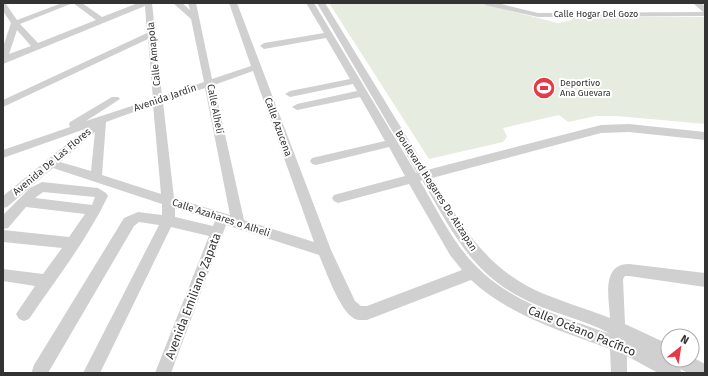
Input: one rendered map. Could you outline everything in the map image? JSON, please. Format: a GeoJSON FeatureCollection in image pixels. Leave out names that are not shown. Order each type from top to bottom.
{"type":"FeatureCollection","features":[{"type":"Feature","properties":{"kind":"street"},"geometry":{"type":"LineString","coordinates":[[3,22],[14,21],[69,3]]}},
{"type":"Feature","properties":{"kind":"street"},"geometry":{"type":"LineString","coordinates":[[77,3],[102,21]]}},
{"type":"Feature","properties":{"kind":"street"},"geometry":{"type":"LineString","coordinates":[[3,61],[146,3]]}},
{"type":"Feature","properties":{"kind":"street","name":"Calle Amapola"},"geometry":{"type":"LineString","coordinates":[[146,3],[152,34],[169,209],[168,221]]}},
{"type":"Feature","properties":{"kind":"street"},"geometry":{"type":"LineString","coordinates":[[177,3],[195,18]]}},
{"type":"Feature","properties":{"kind":"street","name":"Calle Alhelí"},"geometry":{"type":"LineString","coordinates":[[192,3],[210,83],[238,223]]}},
{"type":"Feature","properties":{"kind":"street","name":"Calle Azucena"},"geometry":{"type":"LineString","coordinates":[[233,3],[324,251]]}},
{"type":"Feature","properties":{"kind":"street","name":"Boulevard Hogares De Atizapan"},"geometry":{"type":"LineString","coordinates":[[310,3],[455,251],[472,273]]}},
{"type":"Feature","properties":{"kind":"street","name":"Boulevard Hogares De Atizapan"},"geometry":{"type":"LineString","coordinates":[[321,3],[468,244],[484,264],[521,291],[548,304],[619,328],[660,349]]}},
{"type":"Feature","properties":{"kind":"street","name":"Calle Hogar Del Gozo"},"geometry":{"type":"LineString","coordinates":[[488,3],[528,13],[594,12],[705,14]]}},
{"type":"Feature","properties":{"kind":"street"},"geometry":{"type":"LineString","coordinates":[[697,3],[705,10]]}},
{"type":"Feature","properties":{"kind":"street"},"geometry":{"type":"LineString","coordinates":[[4,9],[38,47]]}},
{"type":"Feature","properties":{"kind":"street"},"geometry":{"type":"LineString","coordinates":[[3,61],[14,21]]}},
{"type":"Feature","properties":{"kind":"street"},"geometry":{"type":"LineString","coordinates":[[3,104],[152,34]]}},
{"type":"Feature","properties":{"kind":"street"},"geometry":{"type":"LineString","coordinates":[[264,46],[329,35]]}},
{"type":"Feature","properties":{"kind":"street","name":"Avenida Jardín"},"geometry":{"type":"LineString","coordinates":[[3,147],[101,121],[256,67]]}},
{"type":"Feature","properties":{"kind":"street"},"geometry":{"type":"LineString","coordinates":[[290,94],[355,81]]}},
{"type":"Feature","properties":{"kind":"street"},"geometry":{"type":"LineString","coordinates":[[297,108],[362,93]]}},
{"type":"Feature","properties":{"kind":"street"},"geometry":{"type":"LineString","coordinates":[[69,129],[115,99]]}},
{"type":"Feature","properties":{"kind":"street"},"geometry":{"type":"LineString","coordinates":[[96,177],[101,121]]}},
{"type":"Feature","properties":{"kind":"street","name":"Avenida De Las Flores"},"geometry":{"type":"LineString","coordinates":[[3,203],[101,121]]}},
{"type":"Feature","properties":{"kind":"street"},"geometry":{"type":"LineString","coordinates":[[338,198],[601,129],[629,128],[705,136]]}},
{"type":"Feature","properties":{"kind":"street","name":"Avenida Jardín"},"geometry":{"type":"LineString","coordinates":[[3,154],[69,129]]}},
{"type":"Feature","properties":{"kind":"street"},"geometry":{"type":"LineString","coordinates":[[316,161],[391,143]]}},
{"type":"Feature","properties":{"kind":"street","name":"Calle Azahares o Alheli"},"geometry":{"type":"LineString","coordinates":[[51,163],[324,251]]}},
{"type":"Feature","properties":{"kind":"street"},"geometry":{"type":"LineString","coordinates":[[3,224],[37,188],[46,186],[101,194],[101,199],[95,210],[24,314]]}},
{"type":"Feature","properties":{"kind":"street"},"geometry":{"type":"LineString","coordinates":[[24,202],[95,210]]}},
{"type":"Feature","properties":{"kind":"street"},"geometry":{"type":"LineString","coordinates":[[40,371],[129,222],[138,217],[168,221],[218,233]]}},
{"type":"Feature","properties":{"kind":"street","name":"Avenida Emiliano Zapata"},"geometry":{"type":"LineString","coordinates":[[163,373],[218,233],[222,218]]}},
{"type":"Feature","properties":{"kind":"street"},"geometry":{"type":"LineString","coordinates":[[91,373],[168,221]]}},
{"type":"Feature","properties":{"kind":"street"},"geometry":{"type":"LineString","coordinates":[[3,236],[73,243]]}},
{"type":"Feature","properties":{"kind":"street"},"geometry":{"type":"LineString","coordinates":[[324,251],[350,306],[358,313],[367,312],[472,273]]}},
{"type":"Feature","properties":{"kind":"street"},"geometry":{"type":"LineString","coordinates":[[619,373],[619,328],[616,279],[618,273],[622,270],[629,270],[705,280]]}},
{"type":"Feature","properties":{"kind":"street","name":"Calle Océano Pacífico"},"geometry":{"type":"LineString","coordinates":[[472,273],[492,289],[542,318],[618,345],[647,358],[674,373]]}},
{"type":"Feature","properties":{"kind":"street"},"geometry":{"type":"LineString","coordinates":[[3,275],[47,281]]}},
{"type":"Feature","properties":{"kind":"street"},"geometry":{"type":"LineString","coordinates":[[696,368],[705,373]]}},
{"type":"Feature","properties":{"kind":"shaded area","name":"Deportivo Ana Guevara"},"geometry":{"type":"Polygon","coordinates":[[[329,3],[480,3],[558,23],[572,20],[571,17],[705,17],[705,124],[617,116],[596,116],[568,122],[559,115],[503,128],[507,137],[503,142],[429,159],[329,3]]]}},
{"type":"Feature","properties":{"kind":"place","name":"Deportivo Ana Guevara"},"geometry":{"type":"Point","coordinates":[544,88]}}]}
